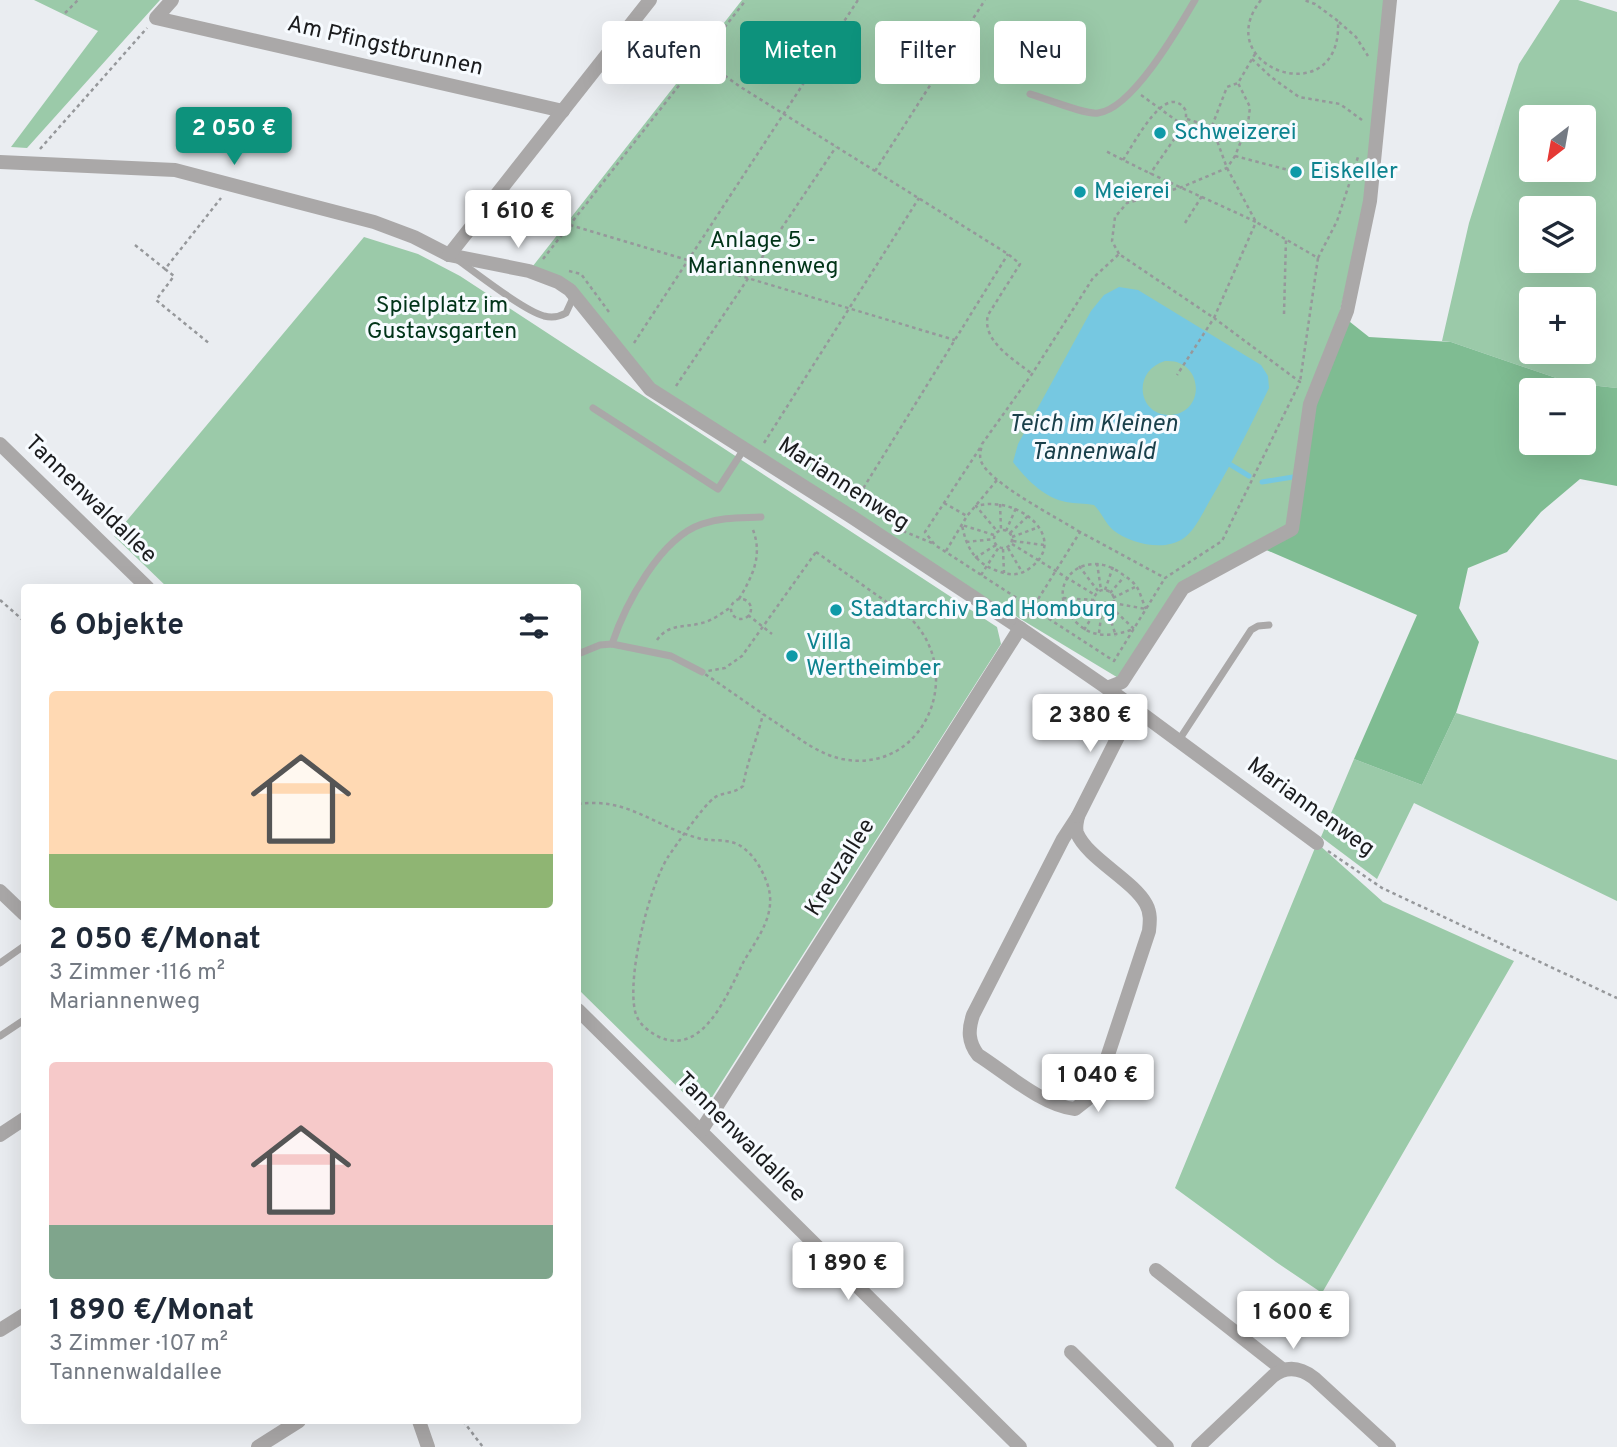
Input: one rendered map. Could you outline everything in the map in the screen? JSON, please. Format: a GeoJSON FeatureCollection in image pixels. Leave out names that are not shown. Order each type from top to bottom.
{"type":"FeatureCollection","features":[{"type":"Feature","properties":{"kind":"street"},"geometry":{"type":"LineString","coordinates":[[156,18],[172,0]]}},
{"type":"Feature","properties":{"kind":"street"},"geometry":{"type":"LineString","coordinates":[[449,255],[650,0]]}},
{"type":"Feature","properties":{"kind":"street"},"geometry":{"type":"LineString","coordinates":[[1107,688],[1122,682],[1183,589],[1292,529],[1310,404],[1348,311],[1370,201],[1390,0]]}},
{"type":"Feature","properties":{"kind":"street","name":"Am Pfingstbrunnen"},"geometry":{"type":"LineString","coordinates":[[156,18],[563,110]]}},
{"type":"Feature","properties":{"kind":"street","name":"Mariannenweg"},"geometry":{"type":"LineString","coordinates":[[0,163],[28,162],[175,170],[374,222],[414,237],[449,255],[529,271],[558,282],[570,290],[650,389],[1020,628],[1179,740],[1317,843]]}},
{"type":"Feature","properties":{"kind":"street","name":"Tannenwaldallee"},"geometry":{"type":"LineString","coordinates":[[0,444],[144,584]]}},
{"type":"Feature","properties":{"kind":"street","name":"Kreuzallee"},"geometry":{"type":"LineString","coordinates":[[701,1131],[1020,628]]}},
{"type":"Feature","properties":{"kind":"street"},"geometry":{"type":"LineString","coordinates":[[1078,816],[1076,827],[1083,842],[1143,900],[1150,921],[1098,1085],[1090,1098],[1075,1108],[1065,1108],[1047,1100],[978,1055],[969,1029],[973,1015],[1133,707]]}},
{"type":"Feature","properties":{"kind":"street"},"geometry":{"type":"LineString","coordinates":[[0,891],[21,911]]}},
{"type":"Feature","properties":{"kind":"street","name":"Tannenwaldallee"},"geometry":{"type":"LineString","coordinates":[[581,1013],[1020,1447]]}},
{"type":"Feature","properties":{"kind":"street"},"geometry":{"type":"LineString","coordinates":[[0,1135],[21,1121]]}},
{"type":"Feature","properties":{"kind":"street"},"geometry":{"type":"LineString","coordinates":[[1156,1269],[1282,1369]]}},
{"type":"Feature","properties":{"kind":"street"},"geometry":{"type":"LineString","coordinates":[[0,1330],[21,1317]]}},
{"type":"Feature","properties":{"kind":"street"},"geometry":{"type":"LineString","coordinates":[[1071,1352],[1167,1447]]}},
{"type":"Feature","properties":{"kind":"street"},"geometry":{"type":"LineString","coordinates":[[1198,1447],[1282,1369],[1293,1368],[1305,1371],[1314,1378],[1389,1447]]}},
{"type":"Feature","properties":{"kind":"street"},"geometry":{"type":"LineString","coordinates":[[258,1447],[294,1424]]}},
{"type":"Feature","properties":{"kind":"street"},"geometry":{"type":"LineString","coordinates":[[420,1424],[428,1447]]}},
{"type":"Feature","properties":{"kind":"lane"},"geometry":{"type":"LineString","coordinates":[[1030,94],[1095,114],[1111,110],[1134,90],[1179,28],[1195,0]]}},
{"type":"Feature","properties":{"kind":"lane"},"geometry":{"type":"LineString","coordinates":[[449,255],[544,316],[553,317],[566,313],[572,300],[570,290]]}},
{"type":"Feature","properties":{"kind":"lane"},"geometry":{"type":"LineString","coordinates":[[593,408],[718,489],[744,448]]}},
{"type":"Feature","properties":{"kind":"lane"},"geometry":{"type":"LineString","coordinates":[[612,644],[630,600],[661,555],[678,538],[698,525],[733,517],[761,517]]}},
{"type":"Feature","properties":{"kind":"lane"},"geometry":{"type":"LineString","coordinates":[[1179,740],[1251,630],[1269,625]]}},
{"type":"Feature","properties":{"kind":"lane"},"geometry":{"type":"LineString","coordinates":[[581,653],[600,645],[612,644],[679,659],[702,672]]}},
{"type":"Feature","properties":{"kind":"lane"},"geometry":{"type":"LineString","coordinates":[[0,963],[21,948]]}},
{"type":"Feature","properties":{"kind":"lane"},"geometry":{"type":"LineString","coordinates":[[0,1036],[21,1022]]}},
{"type":"Feature","properties":{"kind":"path"},"geometry":{"type":"LineString","coordinates":[[65,13],[78,0]]}},
{"type":"Feature","properties":{"kind":"path"},"geometry":{"type":"LineString","coordinates":[[726,26],[746,0]]}},
{"type":"Feature","properties":{"kind":"path"},"geometry":{"type":"LineString","coordinates":[[622,356],[633,344],[858,0]]}},
{"type":"Feature","properties":{"kind":"path"},"geometry":{"type":"LineString","coordinates":[[874,171],[985,0]]}},
{"type":"Feature","properties":{"kind":"path"},"geometry":{"type":"LineString","coordinates":[[1261,0],[1251,16],[1249,35],[1255,54],[1271,69],[1282,73],[1306,73],[1326,62],[1337,41],[1338,21]]}},
{"type":"Feature","properties":{"kind":"path"},"geometry":{"type":"LineString","coordinates":[[1304,0],[1317,2],[1356,37],[1372,62],[1372,53]]}},
{"type":"Feature","properties":{"kind":"path"},"geometry":{"type":"LineString","coordinates":[[28,162],[156,18]]}},
{"type":"Feature","properties":{"kind":"path"},"geometry":{"type":"LineString","coordinates":[[1255,54],[1238,83],[1227,87],[1212,127],[1227,168],[1256,222]]}},
{"type":"Feature","properties":{"kind":"path"},"geometry":{"type":"LineString","coordinates":[[1252,59],[1299,97],[1340,104],[1366,124],[1367,111]]}},
{"type":"Feature","properties":{"kind":"path"},"geometry":{"type":"LineString","coordinates":[[726,76],[1020,264],[988,315],[986,324],[987,331],[995,342],[1032,374]]}},
{"type":"Feature","properties":{"kind":"path"},"geometry":{"type":"LineString","coordinates":[[1238,83],[1250,107],[1248,124],[1227,168],[1182,187],[1127,203],[1115,217],[1112,241],[1119,254],[1300,382]]}},
{"type":"Feature","properties":{"kind":"path"},"geometry":{"type":"LineString","coordinates":[[550,265],[540,262],[680,84]]}},
{"type":"Feature","properties":{"kind":"path"},"geometry":{"type":"LineString","coordinates":[[1134,90],[1184,126]]}},
{"type":"Feature","properties":{"kind":"path"},"geometry":{"type":"LineString","coordinates":[[1123,160],[1158,109],[1168,102],[1179,102],[1185,107],[1187,119],[1150,175]]}},
{"type":"Feature","properties":{"kind":"path"},"geometry":{"type":"LineString","coordinates":[[1187,119],[1212,127]]}},
{"type":"Feature","properties":{"kind":"path"},"geometry":{"type":"LineString","coordinates":[[675,389],[836,147]]}},
{"type":"Feature","properties":{"kind":"path"},"geometry":{"type":"LineString","coordinates":[[1119,254],[1093,278],[925,532],[935,545],[1114,661],[1165,578],[1222,541],[1300,382],[1318,258],[1337,221],[1361,148]]}},
{"type":"Feature","properties":{"kind":"path"},"geometry":{"type":"LineString","coordinates":[[1104,150],[1150,175],[1256,222],[1318,258]]}},
{"type":"Feature","properties":{"kind":"path"},"geometry":{"type":"LineString","coordinates":[[1235,156],[1296,172]]}},
{"type":"Feature","properties":{"kind":"path"},"geometry":{"type":"LineString","coordinates":[[1185,223],[1202,196]]}},
{"type":"Feature","properties":{"kind":"path"},"geometry":{"type":"LineString","coordinates":[[762,446],[919,198]]}},
{"type":"Feature","properties":{"kind":"path"},"geometry":{"type":"LineString","coordinates":[[165,269],[216,205]]}},
{"type":"Feature","properties":{"kind":"path"},"geometry":{"type":"LineString","coordinates":[[1177,376],[1213,320],[1256,222]]}},
{"type":"Feature","properties":{"kind":"path"},"geometry":{"type":"LineString","coordinates":[[569,225],[955,340]]}},
{"type":"Feature","properties":{"kind":"path"},"geometry":{"type":"LineString","coordinates":[[1284,314],[1286,238]]}},
{"type":"Feature","properties":{"kind":"path"},"geometry":{"type":"LineString","coordinates":[[135,245],[174,276],[156,300],[210,344]]}},
{"type":"Feature","properties":{"kind":"path"},"geometry":{"type":"LineString","coordinates":[[853,504],[1008,254]]}},
{"type":"Feature","properties":{"kind":"path"},"geometry":{"type":"LineString","coordinates":[[560,268],[581,274],[611,314]]}},
{"type":"Feature","properties":{"kind":"path"},"geometry":{"type":"LineString","coordinates":[[982,444],[981,461],[997,480],[1080,532],[1165,578]]}},
{"type":"Feature","properties":{"kind":"path"},"geometry":{"type":"LineString","coordinates":[[946,551],[967,516],[997,480]]}},
{"type":"Feature","properties":{"kind":"path"},"geometry":{"type":"LineString","coordinates":[[944,503],[967,516]]}},
{"type":"Feature","properties":{"kind":"path"},"geometry":{"type":"LineString","coordinates":[[962,525],[965,542],[975,558],[986,567],[1004,574],[1023,573],[1040,561],[1044,545],[1039,527],[1029,515],[1000,503],[976,506]]}},
{"type":"Feature","properties":{"kind":"path"},"geometry":{"type":"LineString","coordinates":[[965,542],[994,537],[999,530],[1000,503]]}},
{"type":"Feature","properties":{"kind":"path"},"geometry":{"type":"LineString","coordinates":[[976,506],[999,530],[1040,561],[1066,578],[1110,593],[1113,598]]}},
{"type":"Feature","properties":{"kind":"path"},"geometry":{"type":"LineString","coordinates":[[1011,537],[1016,508]]}},
{"type":"Feature","properties":{"kind":"path"},"geometry":{"type":"LineString","coordinates":[[981,575],[1029,515]]}},
{"type":"Feature","properties":{"kind":"path"},"geometry":{"type":"LineString","coordinates":[[651,651],[668,628],[700,624],[731,607],[739,599],[751,576],[758,552],[754,533],[744,518]]}},
{"type":"Feature","properties":{"kind":"path"},"geometry":{"type":"LineString","coordinates":[[962,525],[994,537],[1023,573]]}},
{"type":"Feature","properties":{"kind":"path"},"geometry":{"type":"LineString","coordinates":[[1011,537],[1039,527]]}},
{"type":"Feature","properties":{"kind":"path"},"geometry":{"type":"LineString","coordinates":[[1020,628],[1080,532]]}},
{"type":"Feature","properties":{"kind":"path"},"geometry":{"type":"LineString","coordinates":[[1011,537],[1044,545]]}},
{"type":"Feature","properties":{"kind":"path"},"geometry":{"type":"LineString","coordinates":[[975,558],[1002,547]]}},
{"type":"Feature","properties":{"kind":"path"},"geometry":{"type":"LineString","coordinates":[[1002,547],[1004,574]]}},
{"type":"Feature","properties":{"kind":"path"},"geometry":{"type":"LineString","coordinates":[[816,552],[912,620],[928,641],[935,659],[937,677],[933,704],[921,728],[901,746],[876,758],[849,760],[814,748],[702,672],[725,668],[736,662],[816,552]]}},
{"type":"Feature","properties":{"kind":"path"},"geometry":{"type":"LineString","coordinates":[[1134,629],[1116,635],[1099,635],[1084,630],[1069,616],[1061,598],[1066,578],[1079,566],[1097,563],[1113,567],[1137,586],[1146,609]]}},
{"type":"Feature","properties":{"kind":"path"},"geometry":{"type":"LineString","coordinates":[[1097,563],[1103,605],[1116,635]]}},
{"type":"Feature","properties":{"kind":"path"},"geometry":{"type":"LineString","coordinates":[[1079,566],[1100,591]]}},
{"type":"Feature","properties":{"kind":"path"},"geometry":{"type":"LineString","coordinates":[[1100,591],[1113,567]]}},
{"type":"Feature","properties":{"kind":"path"},"geometry":{"type":"LineString","coordinates":[[1110,593],[1125,575]]}},
{"type":"Feature","properties":{"kind":"path"},"geometry":{"type":"LineString","coordinates":[[1069,616],[1103,605],[1137,586]]}},
{"type":"Feature","properties":{"kind":"path"},"geometry":{"type":"LineString","coordinates":[[1061,598],[1146,609]]}},
{"type":"Feature","properties":{"kind":"path"},"geometry":{"type":"LineString","coordinates":[[739,599],[749,604],[748,615]]}},
{"type":"Feature","properties":{"kind":"path"},"geometry":{"type":"LineString","coordinates":[[0,600],[21,618]]}},
{"type":"Feature","properties":{"kind":"path"},"geometry":{"type":"LineString","coordinates":[[1103,605],[1134,629]]}},
{"type":"Feature","properties":{"kind":"path"},"geometry":{"type":"LineString","coordinates":[[1084,630],[1103,605]]}},
{"type":"Feature","properties":{"kind":"path"},"geometry":{"type":"LineString","coordinates":[[1099,635],[1103,605]]}},
{"type":"Feature","properties":{"kind":"path"},"geometry":{"type":"LineString","coordinates":[[731,607],[737,618],[748,615]]}},
{"type":"Feature","properties":{"kind":"path"},"geometry":{"type":"LineString","coordinates":[[748,615],[772,634]]}},
{"type":"Feature","properties":{"kind":"path"},"geometry":{"type":"LineString","coordinates":[[814,666],[827,675]]}},
{"type":"Feature","properties":{"kind":"path"},"geometry":{"type":"LineString","coordinates":[[581,804],[610,803],[686,834],[738,844],[756,860],[768,885],[771,908],[711,1019],[695,1036],[674,1041],[655,1035],[639,1022],[635,1011],[634,989],[637,956],[652,890],[668,858],[686,834],[712,799],[739,790],[743,786],[744,771],[763,714]]}},
{"type":"Feature","properties":{"kind":"path","name":"Mariannenweg"},"geometry":{"type":"LineString","coordinates":[[1317,843],[1382,888],[1617,998]]}},
{"type":"Feature","properties":{"kind":"path"},"geometry":{"type":"LineString","coordinates":[[465,1424],[483,1447]]}},
{"type":"Feature","properties":{"kind":"green space"},"geometry":{"type":"Polygon","coordinates":[[[34,0],[160,0],[27,148],[11,147],[98,31],[34,0]]]}},
{"type":"Feature","properties":{"kind":"green space","name":"Anlage 5 - Mariannenweg"},"geometry":{"type":"Polygon","coordinates":[[[742,0],[1388,0],[1366,201],[1289,527],[1180,584],[1120,679],[852,517],[650,389],[570,290],[529,271],[676,84],[726,84],[725,21],[742,0]]]}},
{"type":"Feature","properties":{"kind":"green space"},"geometry":{"type":"Polygon","coordinates":[[[1560,0],[1578,0],[1617,12],[1617,388],[1596,386],[1596,378],[1556,378],[1442,341],[1469,223],[1519,64],[1560,0]]]}},
{"type":"Feature","properties":{"kind":"green space","name":"Spielplatz im Gustavsgarten"},"geometry":{"type":"Polygon","coordinates":[[[364,237],[418,254],[460,276],[997,627],[1001,644],[707,1105],[696,1105],[581,992],[581,584],[164,584],[114,536],[364,237]]]}},
{"type":"Feature","properties":{"kind":"green space"},"geometry":{"type":"Polygon","coordinates":[[[1345,318],[1369,337],[1451,342],[1556,378],[1519,378],[1519,455],[1596,455],[1596,386],[1617,388],[1617,486],[1580,479],[1541,512],[1507,552],[1468,568],[1459,608],[1479,642],[1456,713],[1422,785],[1354,759],[1417,615],[1264,549],[1296,532],[1310,404],[1345,318]]]}},
{"type":"Feature","properties":{"kind":"green space"},"geometry":{"type":"Polygon","coordinates":[[[1456,713],[1617,760],[1617,901],[1414,803],[1377,879],[1321,837],[1354,759],[1422,785],[1456,713]]]}},
{"type":"Feature","properties":{"kind":"green space"},"geometry":{"type":"Polygon","coordinates":[[[1317,843],[1383,902],[1514,961],[1322,1293],[1175,1188],[1317,843]]]}},
{"type":"Feature","properties":{"kind":"water","name":"Teich im Kleinen Tannenwald"},"geometry":{"type":"Polygon","coordinates":[[[1119,287],[1138,290],[1261,365],[1268,376],[1269,388],[1195,526],[1184,538],[1167,545],[1138,542],[1120,535],[1110,527],[1094,505],[1066,502],[1050,496],[1030,481],[1013,462],[1018,444],[1091,311],[1104,295],[1119,287]],[[1165,361],[1154,366],[1143,383],[1146,401],[1151,409],[1160,414],[1183,412],[1191,405],[1195,396],[1193,376],[1178,362],[1165,361]]]}},
{"type":"Feature","properties":{"kind":"waterway"},"geometry":{"type":"LineString","coordinates":[[1231,465],[1249,476]]}},
{"type":"Feature","properties":{"kind":"waterway"},"geometry":{"type":"LineString","coordinates":[[1262,482],[1293,477]]}},
{"type":"Feature","properties":{"kind":"place","name":"Schweizerei"},"geometry":{"type":"Point","coordinates":[1160,133]}},
{"type":"Feature","properties":{"kind":"place","name":"Eiskeller"},"geometry":{"type":"Point","coordinates":[1296,172]}},
{"type":"Feature","properties":{"kind":"place","name":"Meierei"},"geometry":{"type":"Point","coordinates":[1080,192]}},
{"type":"Feature","properties":{"kind":"place","name":"Stadtarchiv Bad Homburg"},"geometry":{"type":"Point","coordinates":[836,610]}},
{"type":"Feature","properties":{"kind":"place","name":"Villa Wertheimber"},"geometry":{"type":"Point","coordinates":[792,656]}}]}
